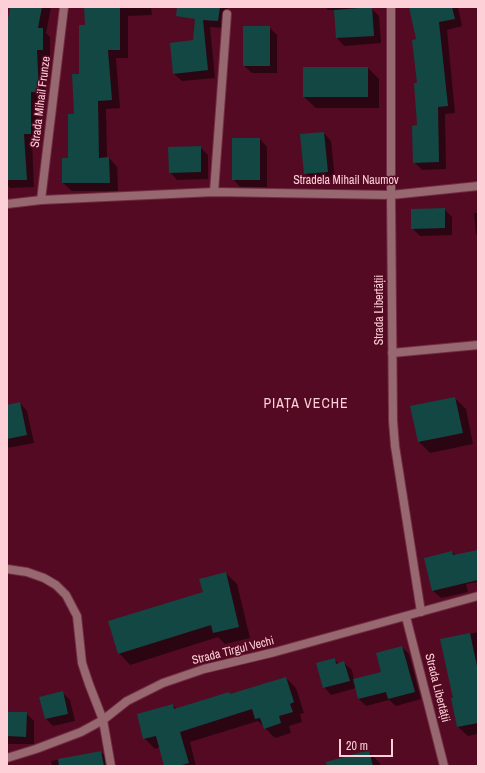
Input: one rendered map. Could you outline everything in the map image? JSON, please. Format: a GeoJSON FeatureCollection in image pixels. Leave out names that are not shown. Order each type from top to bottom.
{"type":"FeatureCollection","features":[{"type":"Feature","properties":{"kind":"street","name":"Strada Mihail Frunze"},"geometry":{"type":"LineString","coordinates":[[41,200],[64,7]]}},
{"type":"Feature","properties":{"kind":"street","name":"Strada Libertății"},"geometry":{"type":"LineString","coordinates":[[392,7],[392,353],[395,446],[421,612]]}},
{"type":"Feature","properties":{"kind":"street"},"geometry":{"type":"LineString","coordinates":[[214,192],[227,14]]}},
{"type":"Feature","properties":{"kind":"street","name":"Stradela Mihail Naumov"},"geometry":{"type":"LineString","coordinates":[[7,204],[41,200],[214,192],[391,195],[478,186]]}},
{"type":"Feature","properties":{"kind":"street"},"geometry":{"type":"LineString","coordinates":[[392,353],[478,345]]}},
{"type":"Feature","properties":{"kind":"street"},"geometry":{"type":"LineString","coordinates":[[7,569],[26,572],[44,578],[56,585],[66,595],[77,616],[82,663],[103,720],[111,766]]}},
{"type":"Feature","properties":{"kind":"street","name":"Strada Tîrgul Vechi"},"geometry":{"type":"LineString","coordinates":[[7,758],[36,750],[81,732],[103,720],[127,700],[163,683],[204,670],[406,617],[478,596]]}},
{"type":"Feature","properties":{"kind":"street","name":"Strada Libertății"},"geometry":{"type":"LineString","coordinates":[[406,617],[444,766]]}},
{"type":"Feature","properties":{"kind":"building"},"geometry":{"type":"Polygon","coordinates":[[[10,7],[42,7],[38,28],[43,28],[43,50],[37,50],[39,92],[31,92],[31,134],[24,134],[27,180],[7,180],[7,68],[8,19],[10,7]]]}},
{"type":"Feature","properties":{"kind":"building"},"geometry":{"type":"Polygon","coordinates":[[[84,7],[120,7],[120,50],[108,50],[112,100],[98,101],[99,158],[109,157],[110,183],[62,183],[62,158],[68,158],[68,114],[74,114],[72,74],[79,74],[79,25],[85,25],[84,7]]]}},
{"type":"Feature","properties":{"kind":"building"},"geometry":{"type":"Polygon","coordinates":[[[177,7],[220,7],[218,21],[203,20],[208,70],[173,74],[170,43],[193,40],[195,19],[176,16],[177,7]]]}},
{"type":"Feature","properties":{"kind":"building"},"geometry":{"type":"Polygon","coordinates":[[[372,7],[374,36],[336,38],[334,10],[372,7]]]}},
{"type":"Feature","properties":{"kind":"building"},"geometry":{"type":"Polygon","coordinates":[[[409,7],[452,7],[455,19],[439,22],[448,106],[438,107],[439,162],[413,163],[412,126],[417,125],[414,83],[417,83],[412,40],[416,39],[409,7]]]}},
{"type":"Feature","properties":{"kind":"building"},"geometry":{"type":"Polygon","coordinates":[[[243,26],[270,26],[270,66],[243,66],[243,26]]]}},
{"type":"Feature","properties":{"kind":"building"},"geometry":{"type":"Polygon","coordinates":[[[303,67],[368,67],[368,97],[303,97],[303,67]]]}},
{"type":"Feature","properties":{"kind":"building"},"geometry":{"type":"Polygon","coordinates":[[[324,132],[328,172],[304,174],[300,134],[324,132]]]}},
{"type":"Feature","properties":{"kind":"building"},"geometry":{"type":"Polygon","coordinates":[[[232,138],[260,138],[260,180],[232,180],[232,138]]]}},
{"type":"Feature","properties":{"kind":"building"},"geometry":{"type":"Polygon","coordinates":[[[201,146],[201,172],[169,173],[168,147],[201,146]]]}},
{"type":"Feature","properties":{"kind":"building"},"geometry":{"type":"Polygon","coordinates":[[[445,208],[445,228],[411,229],[411,209],[445,208]]]}},
{"type":"Feature","properties":{"kind":"building"},"geometry":{"type":"Polygon","coordinates":[[[455,397],[463,433],[418,442],[410,406],[455,397]]]}},
{"type":"Feature","properties":{"kind":"building"},"geometry":{"type":"Polygon","coordinates":[[[20,402],[27,435],[7,439],[7,405],[20,402]]]}},
{"type":"Feature","properties":{"kind":"building"},"geometry":{"type":"Polygon","coordinates":[[[478,550],[478,580],[432,591],[424,558],[452,551],[453,555],[478,550]]]}},
{"type":"Feature","properties":{"kind":"building"},"geometry":{"type":"Polygon","coordinates":[[[226,572],[239,627],[213,633],[211,625],[118,654],[108,621],[203,592],[199,579],[226,572]]]}},
{"type":"Feature","properties":{"kind":"building"},"geometry":{"type":"Polygon","coordinates":[[[470,633],[478,671],[478,723],[457,727],[451,698],[453,698],[440,639],[470,633]]]}},
{"type":"Feature","properties":{"kind":"building"},"geometry":{"type":"Polygon","coordinates":[[[402,646],[415,692],[388,699],[386,692],[358,699],[353,679],[381,672],[376,653],[402,646]]]}},
{"type":"Feature","properties":{"kind":"building"},"geometry":{"type":"Polygon","coordinates":[[[335,658],[336,664],[344,661],[350,681],[323,688],[316,663],[335,658]]]}},
{"type":"Feature","properties":{"kind":"building"},"geometry":{"type":"Polygon","coordinates":[[[286,677],[294,702],[290,704],[293,712],[279,716],[281,723],[264,729],[260,718],[255,719],[252,709],[180,732],[189,763],[178,766],[164,766],[156,736],[143,739],[137,714],[173,704],[174,709],[229,692],[230,694],[286,677]]]}},
{"type":"Feature","properties":{"kind":"building"},"geometry":{"type":"Polygon","coordinates":[[[63,691],[68,714],[45,719],[39,697],[63,691]]]}},
{"type":"Feature","properties":{"kind":"building"},"geometry":{"type":"Polygon","coordinates":[[[7,712],[27,712],[26,737],[7,736],[7,712]]]}},
{"type":"Feature","properties":{"kind":"building"},"geometry":{"type":"Polygon","coordinates":[[[369,750],[373,766],[327,766],[326,762],[369,750]]]}},
{"type":"Feature","properties":{"kind":"building"},"geometry":{"type":"Polygon","coordinates":[[[101,751],[104,766],[59,766],[58,759],[101,751]]]}},
{"type":"Feature","properties":{"kind":"district","name":"PIAȚA VECHE"},"geometry":{"type":"Point","coordinates":[306,404]}}]}
